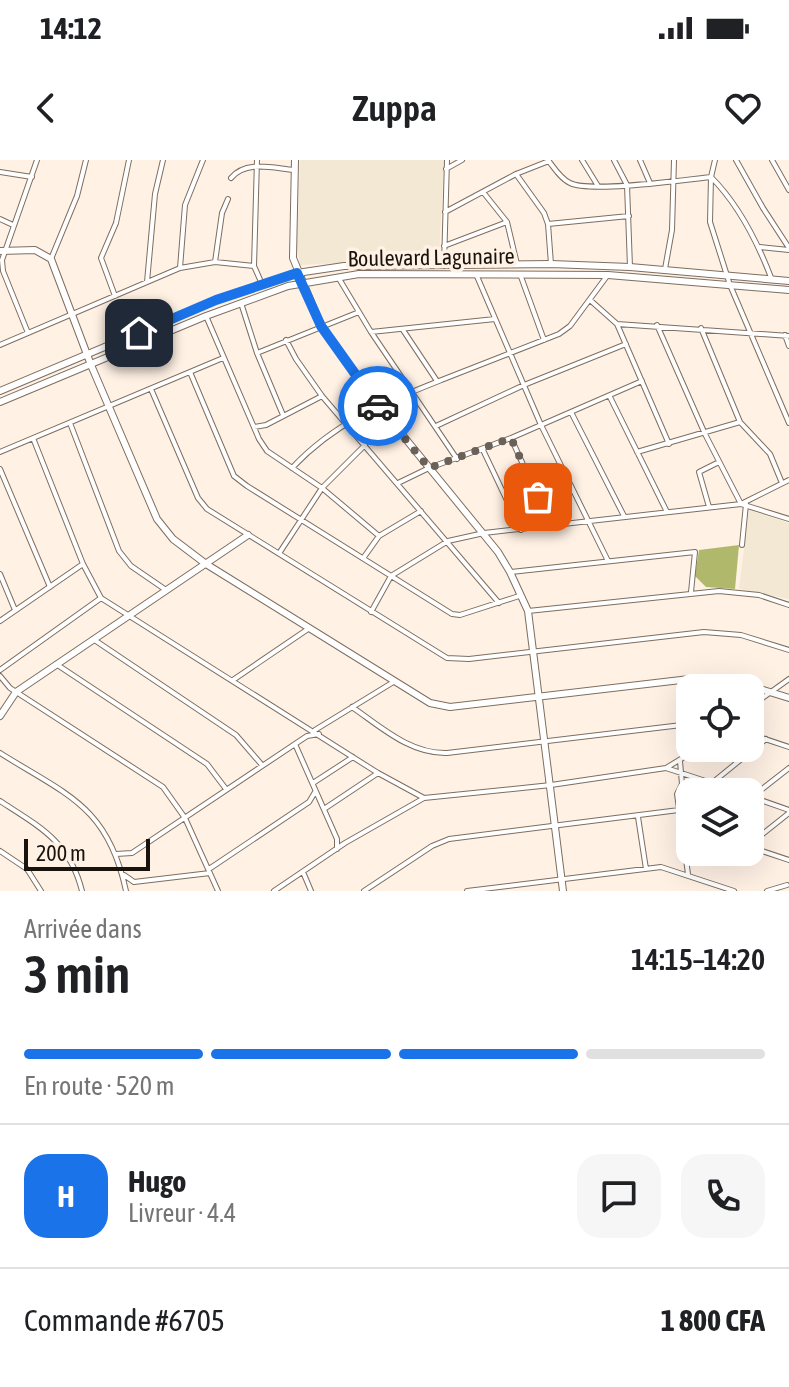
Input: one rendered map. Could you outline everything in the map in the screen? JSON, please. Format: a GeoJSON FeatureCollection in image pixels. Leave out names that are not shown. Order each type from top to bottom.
{"type":"FeatureCollection","features":[{"type":"Feature","properties":{"kind":"street"},"geometry":{"type":"LineString","coordinates":[[28,333],[3,271],[2,251],[37,160]]}},
{"type":"Feature","properties":{"kind":"street"},"geometry":{"type":"LineString","coordinates":[[51,259],[77,196],[86,160]]}},
{"type":"Feature","properties":{"kind":"street"},"geometry":{"type":"LineString","coordinates":[[115,296],[101,258],[116,223],[129,160]]}},
{"type":"Feature","properties":{"kind":"street"},"geometry":{"type":"LineString","coordinates":[[147,282],[155,194],[163,160]]}},
{"type":"Feature","properties":{"kind":"street"},"geometry":{"type":"LineString","coordinates":[[180,268],[185,205],[203,160]]}},
{"type":"Feature","properties":{"kind":"street"},"geometry":{"type":"LineString","coordinates":[[295,160],[292,249],[297,273],[321,326],[378,405],[484,533],[510,572],[528,611],[563,891]]}},
{"type":"Feature","properties":{"kind":"street"},"geometry":{"type":"LineString","coordinates":[[444,265],[447,160]]}},
{"type":"Feature","properties":{"kind":"street"},"geometry":{"type":"LineString","coordinates":[[446,169],[462,160]]}},
{"type":"Feature","properties":{"kind":"street"},"geometry":{"type":"LineString","coordinates":[[445,212],[548,160],[567,182],[598,186],[711,177]]}},
{"type":"Feature","properties":{"kind":"street"},"geometry":{"type":"LineString","coordinates":[[582,160],[598,186]]}},
{"type":"Feature","properties":{"kind":"street"},"geometry":{"type":"LineString","coordinates":[[614,160],[627,185],[630,267]]}},
{"type":"Feature","properties":{"kind":"street"},"geometry":{"type":"LineString","coordinates":[[640,160],[650,183]]}},
{"type":"Feature","properties":{"kind":"street"},"geometry":{"type":"LineString","coordinates":[[665,269],[672,230],[674,160]]}},
{"type":"Feature","properties":{"kind":"street"},"geometry":{"type":"LineString","coordinates":[[715,160],[711,177],[710,222],[730,285],[789,423]]}},
{"type":"Feature","properties":{"kind":"street"},"geometry":{"type":"LineString","coordinates":[[736,160],[789,249]]}},
{"type":"Feature","properties":{"kind":"street"},"geometry":{"type":"LineString","coordinates":[[772,160],[789,190]]}},
{"type":"Feature","properties":{"kind":"street"},"geometry":{"type":"LineString","coordinates":[[231,178],[246,166],[257,163],[294,170]]}},
{"type":"Feature","properties":{"kind":"street"},"geometry":{"type":"LineString","coordinates":[[257,163],[254,266],[262,284]]}},
{"type":"Feature","properties":{"kind":"street"},"geometry":{"type":"LineString","coordinates":[[0,172],[32,177]]}},
{"type":"Feature","properties":{"kind":"street"},"geometry":{"type":"LineString","coordinates":[[516,174],[544,213],[548,224],[551,264]]}},
{"type":"Feature","properties":{"kind":"street"},"geometry":{"type":"LineString","coordinates":[[711,177],[734,203],[772,280]]}},
{"type":"Feature","properties":{"kind":"street"},"geometry":{"type":"LineString","coordinates":[[483,192],[507,222],[517,265]]}},
{"type":"Feature","properties":{"kind":"street"},"geometry":{"type":"LineString","coordinates":[[215,262],[222,213],[228,199]]}},
{"type":"Feature","properties":{"kind":"street"},"geometry":{"type":"LineString","coordinates":[[548,224],[629,216]]}},
{"type":"Feature","properties":{"kind":"street"},"geometry":{"type":"LineString","coordinates":[[0,219],[13,225]]}},
{"type":"Feature","properties":{"kind":"street"},"geometry":{"type":"LineString","coordinates":[[444,246],[507,222]]}},
{"type":"Feature","properties":{"kind":"street"},"geometry":{"type":"LineString","coordinates":[[758,247],[789,249]]}},
{"type":"Feature","properties":{"kind":"street"},"geometry":{"type":"LineString","coordinates":[[2,251],[35,250],[51,259],[91,365],[157,519],[173,539],[206,564],[430,703],[444,707],[698,678],[721,679],[789,698]]}},
{"type":"Feature","properties":{"kind":"street"},"geometry":{"type":"LineString","coordinates":[[0,345],[180,268],[215,262],[254,266]]}},
{"type":"Feature","properties":{"kind":"street","name":"Boulevard Lagunaire"},"geometry":{"type":"LineString","coordinates":[[0,391],[216,300],[297,273],[344,266],[551,264],[665,269],[789,281]]}},
{"type":"Feature","properties":{"kind":"street"},"geometry":{"type":"LineString","coordinates":[[519,273],[544,340]]}},
{"type":"Feature","properties":{"kind":"street","name":"Boulevard Lagunaire"},"geometry":{"type":"LineString","coordinates":[[0,402],[241,303],[302,283],[359,274],[608,275],[789,290]]}},
{"type":"Feature","properties":{"kind":"street"},"geometry":{"type":"LineString","coordinates":[[476,274],[541,425],[608,561]]}},
{"type":"Feature","properties":{"kind":"street"},"geometry":{"type":"LineString","coordinates":[[292,468],[314,445],[346,422],[378,405],[544,340],[570,326],[608,275]]}},
{"type":"Feature","properties":{"kind":"street"},"geometry":{"type":"LineString","coordinates":[[338,277],[371,332],[457,459]]}},
{"type":"Feature","properties":{"kind":"street"},"geometry":{"type":"LineString","coordinates":[[590,300],[617,324],[669,444]]}},
{"type":"Feature","properties":{"kind":"street"},"geometry":{"type":"LineString","coordinates":[[241,303],[257,353],[283,415]]}},
{"type":"Feature","properties":{"kind":"street"},"geometry":{"type":"LineString","coordinates":[[257,353],[359,312]]}},
{"type":"Feature","properties":{"kind":"street"},"geometry":{"type":"LineString","coordinates":[[206,316],[267,451],[322,488],[379,536]]}},
{"type":"Feature","properties":{"kind":"street"},"geometry":{"type":"LineString","coordinates":[[371,332],[495,319]]}},
{"type":"Feature","properties":{"kind":"street"},"geometry":{"type":"LineString","coordinates":[[617,324],[787,336],[789,346]]}},
{"type":"Feature","properties":{"kind":"street"},"geometry":{"type":"LineString","coordinates":[[657,325],[705,434],[744,504],[742,545]]}},
{"type":"Feature","properties":{"kind":"street"},"geometry":{"type":"LineString","coordinates":[[701,328],[740,422],[770,454],[782,483]]}},
{"type":"Feature","properties":{"kind":"street"},"geometry":{"type":"LineString","coordinates":[[403,330],[437,382]]}},
{"type":"Feature","properties":{"kind":"street"},"geometry":{"type":"LineString","coordinates":[[286,340],[322,396],[499,603]]}},
{"type":"Feature","properties":{"kind":"street"},"geometry":{"type":"LineString","coordinates":[[436,426],[524,385],[626,344]]}},
{"type":"Feature","properties":{"kind":"street"},"geometry":{"type":"LineString","coordinates":[[0,452],[224,358]]}},
{"type":"Feature","properties":{"kind":"street"},"geometry":{"type":"LineString","coordinates":[[190,372],[234,476],[452,614],[460,615],[521,595]]}},
{"type":"Feature","properties":{"kind":"street"},"geometry":{"type":"LineString","coordinates":[[398,483],[610,397],[642,381]]}},
{"type":"Feature","properties":{"kind":"street"},"geometry":{"type":"LineString","coordinates":[[151,389],[202,505],[438,654],[453,660],[704,632],[741,635],[789,650]]}},
{"type":"Feature","properties":{"kind":"street"},"geometry":{"type":"LineString","coordinates":[[254,427],[266,425],[322,396]]}},
{"type":"Feature","properties":{"kind":"street"},"geometry":{"type":"LineString","coordinates":[[610,397],[667,512]]}},
{"type":"Feature","properties":{"kind":"street"},"geometry":{"type":"LineString","coordinates":[[571,412],[624,516]]}},
{"type":"Feature","properties":{"kind":"street"},"geometry":{"type":"LineString","coordinates":[[637,452],[740,422]]}},
{"type":"Feature","properties":{"kind":"street"},"geometry":{"type":"LineString","coordinates":[[70,423],[119,551],[131,566],[166,590]]}},
{"type":"Feature","properties":{"kind":"street"},"geometry":{"type":"LineString","coordinates":[[33,438],[83,564],[101,598],[378,773],[424,798]]}},
{"type":"Feature","properties":{"kind":"street"},"geometry":{"type":"LineString","coordinates":[[511,438],[551,526]]}},
{"type":"Feature","properties":{"kind":"street"},"geometry":{"type":"LineString","coordinates":[[279,553],[322,488],[365,445]]}},
{"type":"Feature","properties":{"kind":"street"},"geometry":{"type":"LineString","coordinates":[[483,450],[521,530]]}},
{"type":"Feature","properties":{"kind":"street"},"geometry":{"type":"LineString","coordinates":[[709,507],[699,472],[719,462]]}},
{"type":"Feature","properties":{"kind":"street"},"geometry":{"type":"LineString","coordinates":[[0,469],[50,587]]}},
{"type":"Feature","properties":{"kind":"street"},"geometry":{"type":"LineString","coordinates":[[744,504],[789,480]]}},
{"type":"Feature","properties":{"kind":"street"},"geometry":{"type":"LineString","coordinates":[[371,612],[391,576],[448,541],[484,533],[588,520],[744,504],[789,519]]}},
{"type":"Feature","properties":{"kind":"street"},"geometry":{"type":"LineString","coordinates":[[364,557],[379,536],[421,511]]}},
{"type":"Feature","properties":{"kind":"street"},"geometry":{"type":"LineString","coordinates":[[0,716],[16,692],[248,535]]}},
{"type":"Feature","properties":{"kind":"street"},"geometry":{"type":"LineString","coordinates":[[510,572],[695,552],[691,592]]}},
{"type":"Feature","properties":{"kind":"street"},"geometry":{"type":"LineString","coordinates":[[0,621],[83,564]]}},
{"type":"Feature","properties":{"kind":"street"},"geometry":{"type":"LineString","coordinates":[[0,574],[15,610]]}},
{"type":"Feature","properties":{"kind":"street"},"geometry":{"type":"LineString","coordinates":[[528,611],[691,592],[738,592],[789,605]]}},
{"type":"Feature","properties":{"kind":"street"},"geometry":{"type":"LineString","coordinates":[[0,670],[101,598]]}},
{"type":"Feature","properties":{"kind":"street"},"geometry":{"type":"LineString","coordinates":[[233,680],[310,628]]}},
{"type":"Feature","properties":{"kind":"street"},"geometry":{"type":"LineString","coordinates":[[93,639],[236,735],[259,764]]}},
{"type":"Feature","properties":{"kind":"street"},"geometry":{"type":"LineString","coordinates":[[56,664],[207,764],[226,789]]}},
{"type":"Feature","properties":{"kind":"street"},"geometry":{"type":"LineString","coordinates":[[0,676],[16,692],[156,782],[180,809],[218,891]]}},
{"type":"Feature","properties":{"kind":"street"},"geometry":{"type":"LineString","coordinates":[[764,695],[789,679]]}},
{"type":"Feature","properties":{"kind":"street"},"geometry":{"type":"LineString","coordinates":[[122,871],[132,853],[259,764],[395,681]]}},
{"type":"Feature","properties":{"kind":"street"},"geometry":{"type":"LineString","coordinates":[[352,707],[409,745],[428,753],[676,726]]}},
{"type":"Feature","properties":{"kind":"street"},"geometry":{"type":"LineString","coordinates":[[307,736],[314,731]]}},
{"type":"Feature","properties":{"kind":"street"},"geometry":{"type":"LineString","coordinates":[[718,778],[766,739],[789,747]]}},
{"type":"Feature","properties":{"kind":"street"},"geometry":{"type":"LineString","coordinates":[[295,744],[337,839],[337,849]]}},
{"type":"Feature","properties":{"kind":"street"},"geometry":{"type":"LineString","coordinates":[[0,753],[88,810],[104,829],[116,854],[126,889],[134,882],[210,871],[309,802],[315,792]]}},
{"type":"Feature","properties":{"kind":"street"},"geometry":{"type":"LineString","coordinates":[[313,783],[353,757]]}},
{"type":"Feature","properties":{"kind":"street"},"geometry":{"type":"LineString","coordinates":[[274,891],[345,843],[424,798],[551,785],[666,768],[678,762]]}},
{"type":"Feature","properties":{"kind":"street"},"geometry":{"type":"LineString","coordinates":[[680,762],[680,778]]}},
{"type":"Feature","properties":{"kind":"street"},"geometry":{"type":"LineString","coordinates":[[666,768],[696,778]]}},
{"type":"Feature","properties":{"kind":"street"},"geometry":{"type":"LineString","coordinates":[[764,786],[789,768]]}},
{"type":"Feature","properties":{"kind":"street"},"geometry":{"type":"LineString","coordinates":[[324,809],[378,773]]}},
{"type":"Feature","properties":{"kind":"street"},"geometry":{"type":"LineString","coordinates":[[309,802],[320,800]]}},
{"type":"Feature","properties":{"kind":"street"},"geometry":{"type":"LineString","coordinates":[[0,801],[40,826],[61,845],[74,864],[82,891]]}},
{"type":"Feature","properties":{"kind":"street"},"geometry":{"type":"LineString","coordinates":[[764,801],[789,812],[764,834]]}},
{"type":"Feature","properties":{"kind":"street"},"geometry":{"type":"LineString","coordinates":[[180,809],[192,813]]}},
{"type":"Feature","properties":{"kind":"street"},"geometry":{"type":"LineString","coordinates":[[364,891],[432,846],[449,839],[556,828],[676,811]]}},
{"type":"Feature","properties":{"kind":"street"},"geometry":{"type":"LineString","coordinates":[[638,817],[646,869]]}},
{"type":"Feature","properties":{"kind":"street"},"geometry":{"type":"LineString","coordinates":[[337,839],[345,843]]}},
{"type":"Feature","properties":{"kind":"street"},"geometry":{"type":"LineString","coordinates":[[0,851],[27,869],[41,891]]}},
{"type":"Feature","properties":{"kind":"street"},"geometry":{"type":"LineString","coordinates":[[764,851],[789,860]]}},
{"type":"Feature","properties":{"kind":"street"},"geometry":{"type":"LineString","coordinates":[[116,854],[132,853]]}},
{"type":"Feature","properties":{"kind":"street"},"geometry":{"type":"LineString","coordinates":[[687,866],[688,874]]}},
{"type":"Feature","properties":{"kind":"street"},"geometry":{"type":"LineString","coordinates":[[467,891],[666,867],[734,891]]}},
{"type":"Feature","properties":{"kind":"street"},"geometry":{"type":"LineString","coordinates":[[122,871],[134,882]]}},
{"type":"Feature","properties":{"kind":"street"},"geometry":{"type":"LineString","coordinates":[[303,872],[311,891]]}},
{"type":"Feature","properties":{"kind":"street"},"geometry":{"type":"LineString","coordinates":[[767,891],[787,885]]}},
{"type":"Feature","properties":{"kind":"shaded area"},"geometry":{"type":"Polygon","coordinates":[[[300,160],[444,160],[439,258],[300,265],[297,247],[300,160]]]}},
{"type":"Feature","properties":{"kind":"shaded area"},"geometry":{"type":"Polygon","coordinates":[[[749,510],[789,523],[789,599],[739,589],[749,510]]]}},
{"type":"Feature","properties":{"kind":"green space"},"geometry":{"type":"Polygon","coordinates":[[[739,545],[735,589],[706,587],[695,576],[699,550],[739,545]]]}},
{"type":"Feature","properties":{"kind":"way so far"},"geometry":{"type":"LineString","coordinates":[[378,406],[429,468],[511,438],[538,497]]}},
{"type":"Feature","properties":{"kind":"route"},"geometry":{"type":"LineString","coordinates":[[139,333],[216,300],[297,273],[321,326],[378,406]]}}]}
